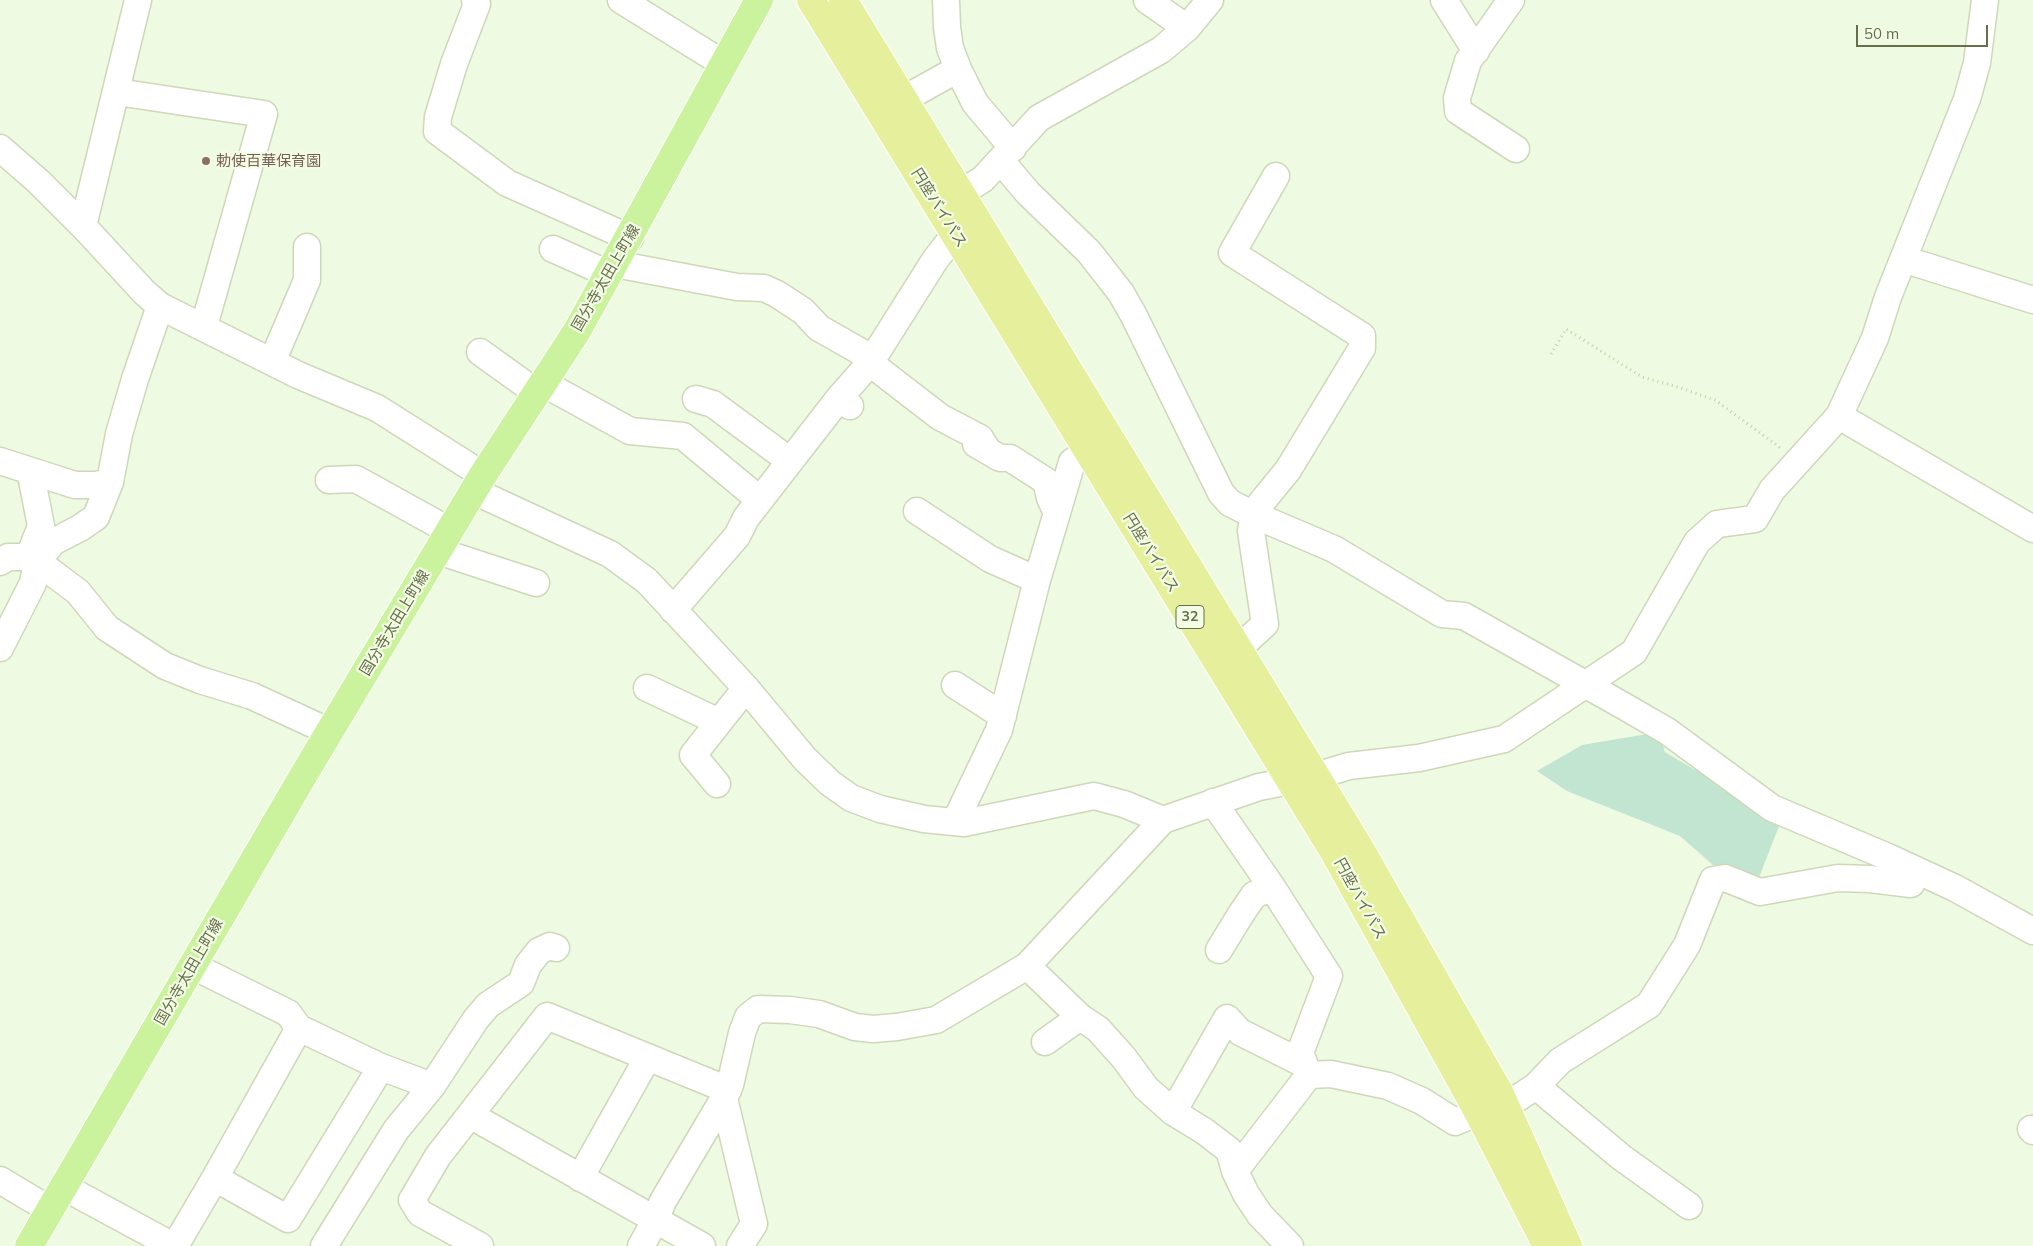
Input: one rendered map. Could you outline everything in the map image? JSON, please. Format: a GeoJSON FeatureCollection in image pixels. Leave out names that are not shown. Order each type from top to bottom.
{"type":"FeatureCollection","features":[{"type":"Feature","properties":{"kind":"highway","name":"円座バイパス"},"geometry":{"type":"LineString","coordinates":[[811,0],[1088,451],[1304,779],[1359,847],[1506,1106],[1568,1246]]}},
{"type":"Feature","properties":{"kind":"highway","name":"円座バイパス"},"geometry":{"type":"LineString","coordinates":[[844,0],[1238,648],[1304,779],[1334,852],[1478,1112],[1547,1246]]}},
{"type":"Feature","properties":{"kind":"main road","name":"国分寺太田上町線"},"geometry":{"type":"LineString","coordinates":[[29,1246],[444,541],[577,331],[630,238],[759,0]]}},
{"type":"Feature","properties":{"kind":"street"},"geometry":{"type":"LineString","coordinates":[[83,226],[138,0]]}},
{"type":"Feature","properties":{"kind":"street"},"geometry":{"type":"LineString","coordinates":[[475,0],[477,4],[454,64],[438,117],[437,131],[507,183],[630,238]]}},
{"type":"Feature","properties":{"kind":"street"},"geometry":{"type":"LineString","coordinates":[[946,0],[950,48],[958,69],[976,103],[995,128],[1028,192],[1089,252],[1121,293],[1220,494],[1230,503],[1334,549],[1442,614],[1464,616],[1668,731],[1772,808],[1955,888],[2033,932]]}},
{"type":"Feature","properties":{"kind":"street"},"geometry":{"type":"LineString","coordinates":[[1147,0],[1187,28]]}},
{"type":"Feature","properties":{"kind":"street"},"geometry":{"type":"LineString","coordinates":[[961,193],[983,180],[1039,118],[1161,50],[1187,28],[1210,0]]}},
{"type":"Feature","properties":{"kind":"street"},"geometry":{"type":"LineString","coordinates":[[1444,0],[1476,51]]}},
{"type":"Feature","properties":{"kind":"street"},"geometry":{"type":"LineString","coordinates":[[1511,0],[1468,60],[1457,98],[1458,112],[1516,149]]}},
{"type":"Feature","properties":{"kind":"street"},"geometry":{"type":"LineString","coordinates":[[641,1246],[655,1221],[663,1201],[726,1094],[742,1033],[748,1018],[758,1009],[790,1010],[820,1014],[855,1027],[873,1029],[897,1028],[936,1020],[1027,966],[1163,820],[1259,787],[1304,779],[1349,766],[1419,758],[1504,739],[1634,652],[1697,542],[1717,524],[1755,519],[1772,490],[1839,416],[1875,338],[1888,297],[1967,99],[1977,63],[1985,0]]}},
{"type":"Feature","properties":{"kind":"street"},"geometry":{"type":"LineString","coordinates":[[629,2],[724,64]]}},
{"type":"Feature","properties":{"kind":"street"},"geometry":{"type":"LineString","coordinates":[[904,99],[958,69]]}},
{"type":"Feature","properties":{"kind":"street"},"geometry":{"type":"LineString","coordinates":[[117,92],[264,114],[204,326]]}},
{"type":"Feature","properties":{"kind":"street"},"geometry":{"type":"LineString","coordinates":[[0,148],[39,182],[144,292],[160,306],[204,326],[298,375],[377,408],[479,483],[610,554],[647,581],[746,688],[805,759],[830,783],[851,798],[880,809],[915,817],[964,824],[1094,796],[1131,807],[1163,820]]}},
{"type":"Feature","properties":{"kind":"street"},"geometry":{"type":"LineString","coordinates":[[1238,648],[1265,624],[1251,531],[1254,515],[1261,503],[1288,470],[1362,348],[1362,336],[1232,253],[1276,176]]}},
{"type":"Feature","properties":{"kind":"street"},"geometry":{"type":"LineString","coordinates":[[673,610],[737,536],[746,518],[790,461],[845,401],[935,260],[955,234]]}},
{"type":"Feature","properties":{"kind":"street"},"geometry":{"type":"LineString","coordinates":[[272,362],[307,280],[307,248]]}},
{"type":"Feature","properties":{"kind":"street"},"geometry":{"type":"LineString","coordinates":[[554,249],[612,269],[737,287],[764,288],[777,294],[803,311],[819,328],[863,353],[870,363],[940,417],[980,438],[982,447],[1000,458],[1010,458],[1046,481],[1050,498],[1057,513]]}},
{"type":"Feature","properties":{"kind":"street"},"geometry":{"type":"LineString","coordinates":[[1903,259],[2033,300]]}},
{"type":"Feature","properties":{"kind":"street"},"geometry":{"type":"LineString","coordinates":[[35,561],[53,542],[96,517],[110,482],[122,424],[160,306]]}},
{"type":"Feature","properties":{"kind":"street"},"geometry":{"type":"LineString","coordinates":[[480,352],[540,388],[630,431],[683,436],[760,500]]}},
{"type":"Feature","properties":{"kind":"street"},"geometry":{"type":"LineString","coordinates":[[696,399],[713,404],[790,461]]}},
{"type":"Feature","properties":{"kind":"street"},"geometry":{"type":"LineString","coordinates":[[1839,416],[2033,529]]}},
{"type":"Feature","properties":{"kind":"street"},"geometry":{"type":"LineString","coordinates":[[955,822],[999,730],[1037,580],[1072,462],[1088,451]]}},
{"type":"Feature","properties":{"kind":"street"},"geometry":{"type":"LineString","coordinates":[[0,460],[75,485],[96,485],[110,482]]}},
{"type":"Feature","properties":{"kind":"street"},"geometry":{"type":"LineString","coordinates":[[0,648],[33,583],[35,561],[32,549],[41,526],[32,472]]}},
{"type":"Feature","properties":{"kind":"street"},"geometry":{"type":"LineString","coordinates":[[329,480],[356,479],[444,541],[536,583]]}},
{"type":"Feature","properties":{"kind":"street"},"geometry":{"type":"LineString","coordinates":[[917,511],[990,558],[1037,580]]}},
{"type":"Feature","properties":{"kind":"street"},"geometry":{"type":"LineString","coordinates":[[0,562],[8,557],[28,557],[78,592],[107,628],[165,666],[200,680],[252,696],[330,732]]}},
{"type":"Feature","properties":{"kind":"street"},"geometry":{"type":"LineString","coordinates":[[657,685],[719,722]]}},
{"type":"Feature","properties":{"kind":"street"},"geometry":{"type":"LineString","coordinates":[[956,685],[1003,716]]}},
{"type":"Feature","properties":{"kind":"street"},"geometry":{"type":"LineString","coordinates":[[717,784],[693,755],[746,688]]}},
{"type":"Feature","properties":{"kind":"street"},"geometry":{"type":"LineString","coordinates":[[1213,802],[1272,886],[1329,976],[1300,1053],[1307,1069]]}},
{"type":"Feature","properties":{"kind":"street"},"geometry":{"type":"LineString","coordinates":[[1506,1106],[1536,1086],[1560,1061],[1649,1005],[1687,945],[1713,880],[1725,878],[1760,892],[1838,878],[1870,879],[1911,884],[1914,869]]}},
{"type":"Feature","properties":{"kind":"street"},"geometry":{"type":"LineString","coordinates":[[1219,950],[1254,895],[1272,886]]}},
{"type":"Feature","properties":{"kind":"street"},"geometry":{"type":"LineString","coordinates":[[324,1246],[396,1130],[432,1086],[476,1019],[488,1004],[521,983],[528,965],[539,951],[550,946],[556,948]]}},
{"type":"Feature","properties":{"kind":"street"},"geometry":{"type":"LineString","coordinates":[[193,966],[288,1013],[299,1028],[381,1067],[432,1086]]}},
{"type":"Feature","properties":{"kind":"street"},"geometry":{"type":"LineString","coordinates":[[1027,966],[1080,1017],[1098,1029],[1124,1058],[1146,1088],[1173,1112],[1204,1131],[1229,1150],[1235,1172],[1246,1194],[1260,1215],[1290,1246]]}},
{"type":"Feature","properties":{"kind":"street"},"geometry":{"type":"LineString","coordinates":[[480,1246],[420,1212],[412,1200],[438,1156],[547,1016],[648,1057],[726,1094]]}},
{"type":"Feature","properties":{"kind":"street"},"geometry":{"type":"LineString","coordinates":[[1044,1042],[1080,1017]]}},
{"type":"Feature","properties":{"kind":"street"},"geometry":{"type":"LineString","coordinates":[[1173,1112],[1227,1018],[1240,1032],[1307,1069],[1388,1086],[1422,1101],[1455,1122],[1478,1112]]}},
{"type":"Feature","properties":{"kind":"street"},"geometry":{"type":"LineString","coordinates":[[64,1186],[174,1246],[215,1178],[299,1028]]}},
{"type":"Feature","properties":{"kind":"street"},"geometry":{"type":"LineString","coordinates":[[580,1178],[648,1057]]}},
{"type":"Feature","properties":{"kind":"street"},"geometry":{"type":"LineString","coordinates":[[215,1178],[288,1219],[381,1067]]}},
{"type":"Feature","properties":{"kind":"street"},"geometry":{"type":"LineString","coordinates":[[1235,1172],[1307,1069]]}},
{"type":"Feature","properties":{"kind":"street"},"geometry":{"type":"LineString","coordinates":[[1536,1086],[1621,1157],[1689,1206]]}},
{"type":"Feature","properties":{"kind":"street"},"geometry":{"type":"LineString","coordinates":[[726,1094],[754,1224],[740,1246]]}},
{"type":"Feature","properties":{"kind":"street"},"geometry":{"type":"LineString","coordinates":[[470,1115],[702,1246]]}},
{"type":"Feature","properties":{"kind":"street"},"geometry":{"type":"LineString","coordinates":[[0,1180],[50,1210]]}},
{"type":"Feature","properties":{"kind":"path"},"geometry":{"type":"LineString","coordinates":[[1551,354],[1566,329],[1642,377],[1715,400],[1799,461]]}},
{"type":"Feature","properties":{"kind":"green space"},"geometry":{"type":"Polygon","coordinates":[[[1659,732],[1665,752],[1781,821],[1758,880],[1713,865],[1680,836],[1567,791],[1537,771],[1582,745],[1659,732]]]}},
{"type":"Feature","properties":{"kind":"place","name":"勅使百華保育園"},"geometry":{"type":"Point","coordinates":[206,161]}}]}
